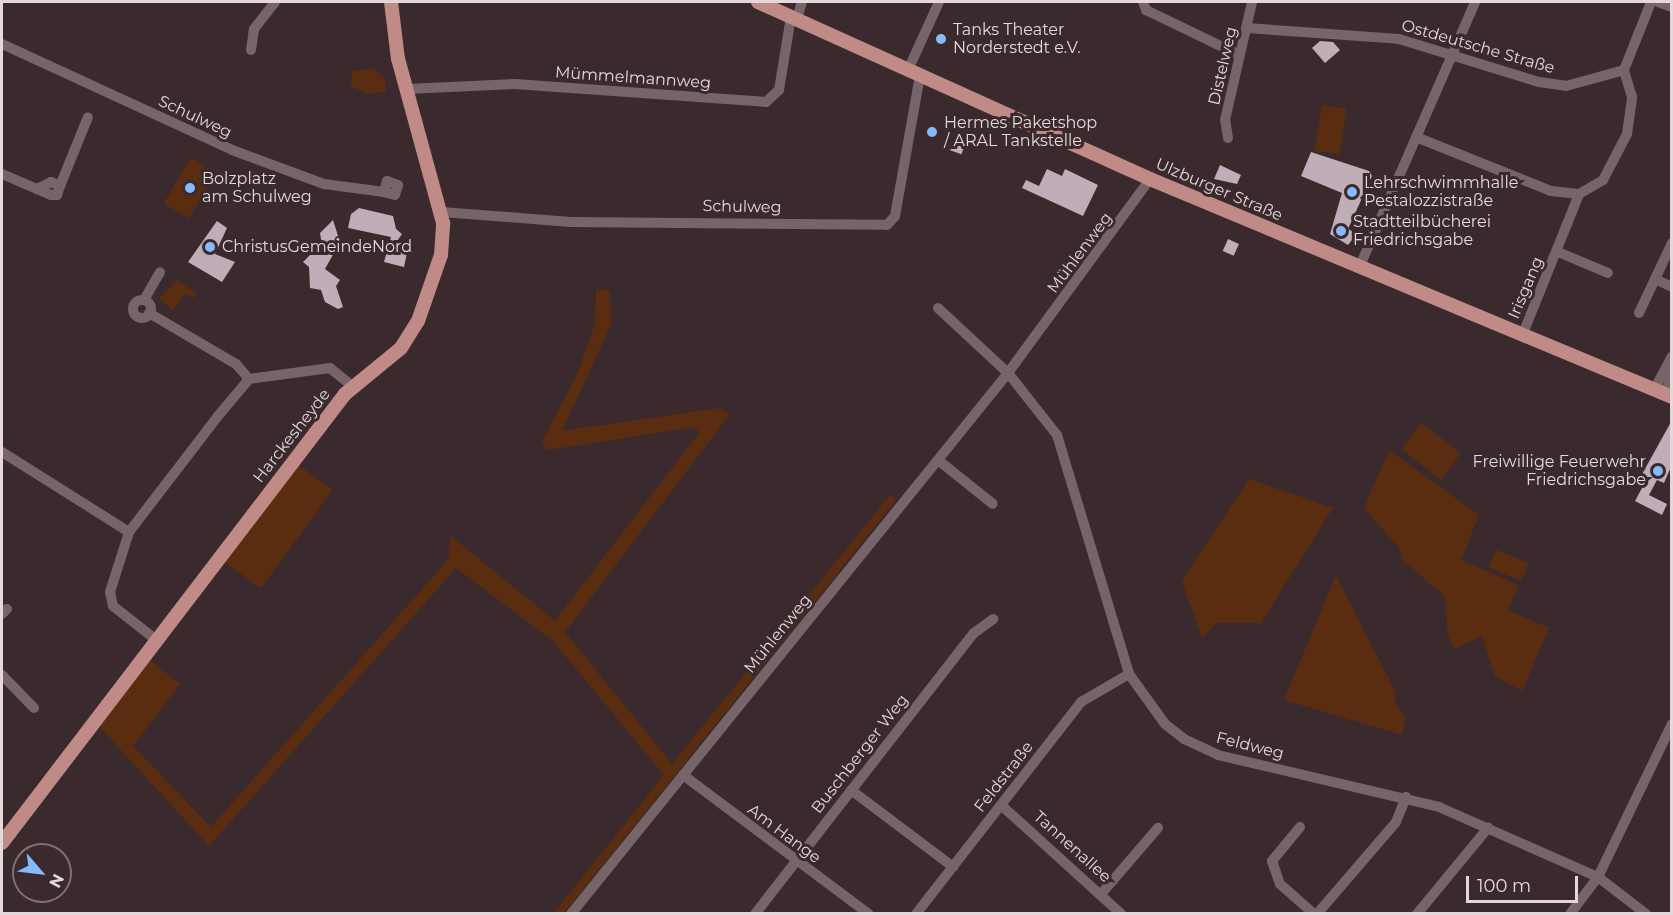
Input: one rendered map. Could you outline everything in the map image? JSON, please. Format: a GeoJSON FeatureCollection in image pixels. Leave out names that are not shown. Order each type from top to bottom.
{"type":"FeatureCollection","features":[{"type":"Feature","properties":{"kind":"main road","name":"Harckesheyde"},"geometry":{"type":"LineString","coordinates":[[2,843],[155,639],[352,386],[400,348],[418,321],[441,255],[442,212],[405,89],[390,2]]}},
{"type":"Feature","properties":{"kind":"main road","name":"Ulzburger Straße"},"geometry":{"type":"LineString","coordinates":[[758,2],[1150,179],[1663,394]]}},
{"type":"Feature","properties":{"kind":"street"},"geometry":{"type":"LineString","coordinates":[[251,50],[254,29],[275,2]]}},
{"type":"Feature","properties":{"kind":"street","name":"Mümmelmannweg"},"geometry":{"type":"LineString","coordinates":[[405,89],[515,84],[766,102],[779,90],[794,18],[802,2]]}},
{"type":"Feature","properties":{"kind":"street","name":"Schulweg"},"geometry":{"type":"LineString","coordinates":[[442,212],[571,222],[887,225],[895,216],[914,73],[939,2]]}},
{"type":"Feature","properties":{"kind":"street"},"geometry":{"type":"LineString","coordinates":[[1143,2],[1146,10],[1239,55]]}},
{"type":"Feature","properties":{"kind":"street","name":"Distelweg"},"geometry":{"type":"LineString","coordinates":[[1228,138],[1226,120],[1252,2]]}},
{"type":"Feature","properties":{"kind":"street"},"geometry":{"type":"LineString","coordinates":[[1359,268],[1475,2]]}},
{"type":"Feature","properties":{"kind":"street"},"geometry":{"type":"LineString","coordinates":[[1416,136],[1551,191],[1579,194],[1603,180],[1626,137],[1632,97],[1624,70],[1651,2]]}},
{"type":"Feature","properties":{"kind":"street"},"geometry":{"type":"LineString","coordinates":[[1658,2],[1671,7]]}},
{"type":"Feature","properties":{"kind":"street","name":"Ostdeutsche Straße"},"geometry":{"type":"LineString","coordinates":[[1247,28],[1399,39],[1452,56],[1566,86],[1624,70]]}},
{"type":"Feature","properties":{"kind":"street","name":"Schulweg"},"geometry":{"type":"LineString","coordinates":[[2,44],[232,150],[324,184],[384,192]]}},
{"type":"Feature","properties":{"kind":"street"},"geometry":{"type":"LineString","coordinates":[[2,174],[57,195],[88,117]]}},
{"type":"Feature","properties":{"kind":"street","name":"Mühlenweg"},"geometry":{"type":"LineString","coordinates":[[571,914],[1008,373],[1150,179]]}},
{"type":"Feature","properties":{"kind":"street","name":"Irisgang"},"geometry":{"type":"LineString","coordinates":[[1522,336],[1558,252],[1579,194]]}},
{"type":"Feature","properties":{"kind":"street"},"geometry":{"type":"LineString","coordinates":[[1639,313],[1671,243]]}},
{"type":"Feature","properties":{"kind":"street","name":"Irisgang"},"geometry":{"type":"LineString","coordinates":[[1558,252],[1608,273]]}},
{"type":"Feature","properties":{"kind":"street"},"geometry":{"type":"LineString","coordinates":[[160,272],[144,300],[136,302],[133,311],[140,317],[149,313],[198,339],[249,379]]}},
{"type":"Feature","properties":{"kind":"street"},"geometry":{"type":"LineString","coordinates":[[1655,279],[1671,287]]}},
{"type":"Feature","properties":{"kind":"street"},"geometry":{"type":"LineString","coordinates":[[938,308],[1008,373]]}},
{"type":"Feature","properties":{"kind":"street"},"geometry":{"type":"LineString","coordinates":[[1663,394],[1671,356]]}},
{"type":"Feature","properties":{"kind":"street"},"geometry":{"type":"LineString","coordinates":[[155,639],[110,600],[129,532],[249,379],[330,368],[352,386]]}},
{"type":"Feature","properties":{"kind":"street","name":"Feldweg"},"geometry":{"type":"LineString","coordinates":[[1008,373],[1057,435],[1129,674],[1165,724],[1201,749],[1407,797],[1488,828],[1598,877],[1646,914]]}},
{"type":"Feature","properties":{"kind":"street"},"geometry":{"type":"LineString","coordinates":[[1663,394],[1671,373]]}},
{"type":"Feature","properties":{"kind":"street"},"geometry":{"type":"LineString","coordinates":[[2,452],[129,532]]}},
{"type":"Feature","properties":{"kind":"street"},"geometry":{"type":"LineString","coordinates":[[938,460],[993,504]]}},
{"type":"Feature","properties":{"kind":"street","name":"Buschberger Weg"},"geometry":{"type":"LineString","coordinates":[[755,914],[974,633],[993,619]]}},
{"type":"Feature","properties":{"kind":"street","name":"Feldstraße"},"geometry":{"type":"LineString","coordinates":[[916,914],[1081,702],[1129,674]]}},
{"type":"Feature","properties":{"kind":"street"},"geometry":{"type":"LineString","coordinates":[[2,675],[34,708]]}},
{"type":"Feature","properties":{"kind":"street"},"geometry":{"type":"LineString","coordinates":[[1570,914],[1598,877],[1671,724]]}},
{"type":"Feature","properties":{"kind":"street","name":"Am Hange"},"geometry":{"type":"LineString","coordinates":[[682,775],[795,863],[869,914]]}},
{"type":"Feature","properties":{"kind":"street"},"geometry":{"type":"LineString","coordinates":[[851,790],[953,867]]}},
{"type":"Feature","properties":{"kind":"street"},"geometry":{"type":"LineString","coordinates":[[1300,827],[1272,861],[1280,884],[1316,914],[1396,822],[1407,797]]}},
{"type":"Feature","properties":{"kind":"street","name":"Tannenallee"},"geometry":{"type":"LineString","coordinates":[[1001,804],[1102,893],[1121,914]]}},
{"type":"Feature","properties":{"kind":"street"},"geometry":{"type":"LineString","coordinates":[[1102,893],[1158,828]]}},
{"type":"Feature","properties":{"kind":"street"},"geometry":{"type":"LineString","coordinates":[[1417,914],[1488,828]]}},
{"type":"Feature","properties":{"kind":"shaded area"},"geometry":{"type":"Polygon","coordinates":[[[373,68],[385,79],[386,91],[369,94],[350,86],[353,71],[373,68]]]}},
{"type":"Feature","properties":{"kind":"shaded area"},"geometry":{"type":"Polygon","coordinates":[[[1322,105],[1347,109],[1339,154],[1315,150],[1322,105]]]}},
{"type":"Feature","properties":{"kind":"shaded area","name":"Bolzplatz am Schulweg"},"geometry":{"type":"Polygon","coordinates":[[[191,158],[216,173],[189,218],[164,203],[191,158]]]}},
{"type":"Feature","properties":{"kind":"shaded area"},"geometry":{"type":"Polygon","coordinates":[[[177,280],[197,293],[194,298],[185,294],[173,310],[159,298],[177,280]]]}},
{"type":"Feature","properties":{"kind":"shaded area"},"geometry":{"type":"Polygon","coordinates":[[[596,289],[610,291],[611,325],[562,431],[720,408],[730,414],[565,632],[672,764],[890,495],[896,500],[564,913],[554,913],[664,775],[553,641],[456,568],[209,846],[97,724],[147,658],[180,684],[133,746],[211,827],[448,560],[451,536],[555,621],[699,433],[695,427],[547,450],[542,441],[576,377],[595,324],[596,289]]]}},
{"type":"Feature","properties":{"kind":"shaded area"},"geometry":{"type":"Polygon","coordinates":[[[1421,423],[1461,453],[1441,479],[1401,449],[1421,423]]]}},
{"type":"Feature","properties":{"kind":"shaded area"},"geometry":{"type":"Polygon","coordinates":[[[1389,450],[1479,515],[1461,560],[1518,585],[1508,610],[1549,628],[1522,691],[1495,676],[1482,636],[1455,649],[1448,636],[1445,596],[1402,560],[1400,549],[1364,508],[1389,450]]]}},
{"type":"Feature","properties":{"kind":"shaded area"},"geometry":{"type":"Polygon","coordinates":[[[297,464],[333,490],[261,589],[225,563],[297,464]]]}},
{"type":"Feature","properties":{"kind":"shaded area"},"geometry":{"type":"Polygon","coordinates":[[[1249,479],[1333,508],[1261,623],[1216,623],[1202,638],[1182,581],[1249,479]]]}},
{"type":"Feature","properties":{"kind":"shaded area"},"geometry":{"type":"Polygon","coordinates":[[[1496,550],[1528,563],[1521,581],[1489,568],[1496,550]]]}},
{"type":"Feature","properties":{"kind":"shaded area"},"geometry":{"type":"Polygon","coordinates":[[[1336,575],[1394,689],[1396,705],[1405,717],[1402,735],[1284,700],[1336,575]]]}},
{"type":"Feature","properties":{"kind":"building"},"geometry":{"type":"Polygon","coordinates":[[[1320,41],[1333,42],[1340,50],[1325,63],[1312,48],[1320,41]]]}},
{"type":"Feature","properties":{"kind":"building"},"geometry":{"type":"Polygon","coordinates":[[[955,137],[966,141],[961,154],[950,150],[955,137]]]}},
{"type":"Feature","properties":{"kind":"building"},"geometry":{"type":"Polygon","coordinates":[[[1311,152],[1369,171],[1372,176],[1348,229],[1357,234],[1348,245],[1330,234],[1342,193],[1301,176],[1311,152]]]}},
{"type":"Feature","properties":{"kind":"building"},"geometry":{"type":"Polygon","coordinates":[[[1220,165],[1241,175],[1237,184],[1214,179],[1220,165]]]}},
{"type":"Feature","properties":{"kind":"building"},"geometry":{"type":"Polygon","coordinates":[[[1047,169],[1062,176],[1065,169],[1098,185],[1083,216],[1022,188],[1026,180],[1039,186],[1047,169]]]}},
{"type":"Feature","properties":{"kind":"building"},"geometry":{"type":"Polygon","coordinates":[[[359,208],[393,216],[396,229],[402,234],[395,244],[408,248],[404,267],[384,262],[391,237],[348,228],[351,214],[359,208]]]}},
{"type":"Feature","properties":{"kind":"building"},"geometry":{"type":"Polygon","coordinates":[[[333,220],[340,242],[325,269],[340,280],[336,286],[343,307],[338,309],[325,302],[321,290],[310,288],[309,267],[303,262],[312,253],[311,248],[322,245],[320,233],[333,220]]]}},
{"type":"Feature","properties":{"kind":"building"},"geometry":{"type":"Polygon","coordinates":[[[217,221],[227,228],[215,254],[235,262],[222,282],[188,262],[217,221]]]}},
{"type":"Feature","properties":{"kind":"building"},"geometry":{"type":"Polygon","coordinates":[[[1228,239],[1239,244],[1234,256],[1223,251],[1228,239]]]}},
{"type":"Feature","properties":{"kind":"building","name":"Freiwillige Feuerwehr Friedrichsgabe"},"geometry":{"type":"Polygon","coordinates":[[[1671,422],[1671,467],[1664,483],[1657,480],[1649,495],[1667,504],[1662,515],[1635,501],[1642,488],[1636,485],[1671,422]]]}},
{"type":"Feature","properties":{"kind":"place","name":"Tanks Theater Norderstedt e.V."},"geometry":{"type":"Point","coordinates":[941,39]}},
{"type":"Feature","properties":{"kind":"place","name":"Hermes Paketshop / ARAL Tankstelle"},"geometry":{"type":"Point","coordinates":[932,132]}},
{"type":"Feature","properties":{"kind":"place","name":"Bolzplatz am Schulweg"},"geometry":{"type":"Point","coordinates":[190,188]}},
{"type":"Feature","properties":{"kind":"place","name":"Lehrschwimmhalle Pestalozzistraße"},"geometry":{"type":"Point","coordinates":[1352,192]}},
{"type":"Feature","properties":{"kind":"place","name":"Stadtteilbücherei Friedrichsgabe"},"geometry":{"type":"Point","coordinates":[1341,231]}},
{"type":"Feature","properties":{"kind":"place","name":"ChristusGemeindeNord"},"geometry":{"type":"Point","coordinates":[210,247]}},
{"type":"Feature","properties":{"kind":"place","name":"Freiwillige Feuerwehr Friedrichsgabe"},"geometry":{"type":"Point","coordinates":[1658,471]}}]}
